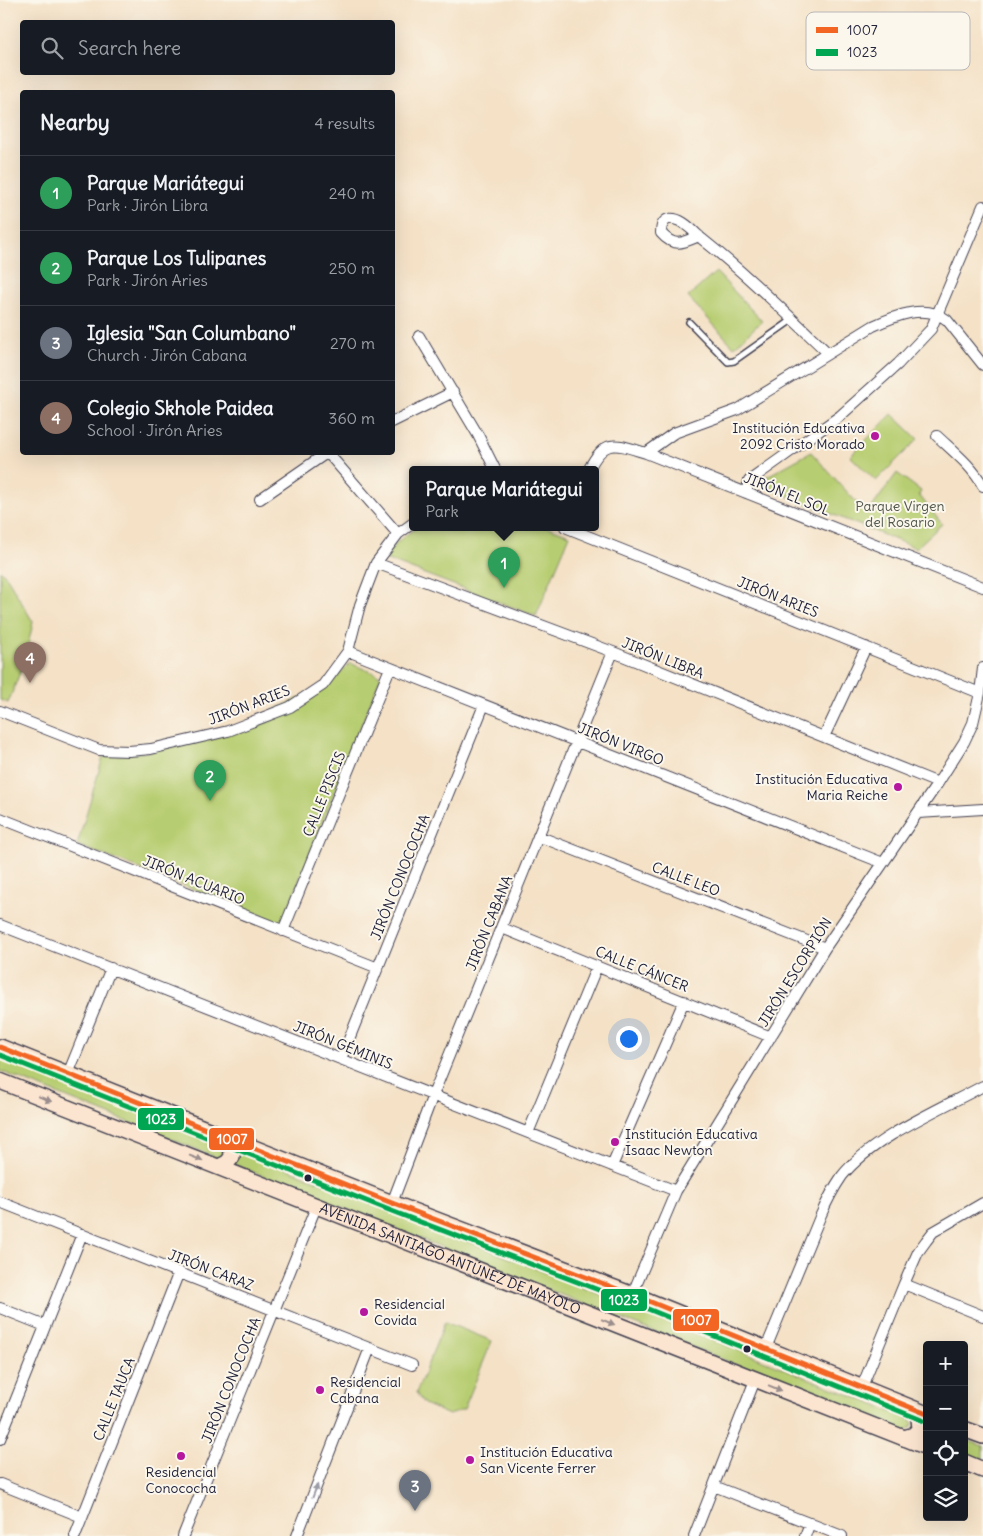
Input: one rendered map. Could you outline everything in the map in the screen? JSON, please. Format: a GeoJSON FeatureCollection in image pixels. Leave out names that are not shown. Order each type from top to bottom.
{"type":"FeatureCollection","features":[{"type":"Feature","properties":{"kind":"main road"},"geometry":{"type":"LineString","coordinates":[[0,1047],[392,1203],[632,1294],[921,1412],[920,1428],[914,1435],[904,1438]]}},
{"type":"Feature","properties":{"kind":"main road","name":"AVENIDA SANTIAGO ANTÚNEZ DE MAYOLO"},"geometry":{"type":"LineString","coordinates":[[0,1081],[923,1445]]}},
{"type":"Feature","properties":{"kind":"main road"},"geometry":{"type":"LineString","coordinates":[[219,1167],[227,1163],[232,1157],[231,1139]]}},
{"type":"Feature","properties":{"kind":"main road"},"geometry":{"type":"LineString","coordinates":[[236,1174],[235,1157],[240,1150],[248,1146]]}},
{"type":"Feature","properties":{"kind":"main road"},"geometry":{"type":"LineString","coordinates":[[923,1427],[921,1429],[923,1441]]}},
{"type":"Feature","properties":{"kind":"main road"},"geometry":{"type":"LineString","coordinates":[[968,1430],[983,1436]]}},
{"type":"Feature","properties":{"kind":"main road"},"geometry":{"type":"LineString","coordinates":[[968,1464],[983,1470]]}},
{"type":"Feature","properties":{"kind":"street"},"geometry":{"type":"LineString","coordinates":[[746,493],[750,481],[840,416],[898,364],[931,329],[983,206]]}},
{"type":"Feature","properties":{"kind":"street"},"geometry":{"type":"LineString","coordinates":[[699,236],[729,260],[828,352]]}},
{"type":"Feature","properties":{"kind":"street"},"geometry":{"type":"LineString","coordinates":[[646,453],[674,433],[737,410],[828,352],[873,326],[893,317],[925,312],[937,314],[947,320],[983,365]]}},
{"type":"Feature","properties":{"kind":"street"},"geometry":{"type":"LineString","coordinates":[[419,336],[494,466]]}},
{"type":"Feature","properties":{"kind":"street"},"geometry":{"type":"LineString","coordinates":[[395,421],[453,392]]}},
{"type":"Feature","properties":{"kind":"street"},"geometry":{"type":"LineString","coordinates":[[937,436],[966,463],[983,486]]}},
{"type":"Feature","properties":{"kind":"street","name":"JIRÓN EL SOL"},"geometry":{"type":"LineString","coordinates":[[591,466],[597,454],[612,445],[619,445],[646,453],[983,587]]}},
{"type":"Feature","properties":{"kind":"street"},"geometry":{"type":"LineString","coordinates":[[260,500],[325,455]]}},
{"type":"Feature","properties":{"kind":"street"},"geometry":{"type":"LineString","coordinates":[[330,455],[398,534]]}},
{"type":"Feature","properties":{"kind":"street","name":"JIRÓN ARIES"},"geometry":{"type":"LineString","coordinates":[[0,711],[99,750],[130,751],[151,749],[228,731],[290,707],[323,685],[348,651],[360,605],[376,563],[398,534],[409,526]]}},
{"type":"Feature","properties":{"kind":"street","name":"JIRÓN ARIES"},"geometry":{"type":"LineString","coordinates":[[575,531],[980,693]]}},
{"type":"Feature","properties":{"kind":"street","name":"JIRÓN LIBRA"},"geometry":{"type":"LineString","coordinates":[[376,563],[612,652],[938,783]]}},
{"type":"Feature","properties":{"kind":"street"},"geometry":{"type":"LineString","coordinates":[[824,737],[866,647]]}},
{"type":"Feature","properties":{"kind":"street","name":"JIRÓN VIRGO"},"geometry":{"type":"LineString","coordinates":[[348,651],[883,863]]}},
{"type":"Feature","properties":{"kind":"street","name":"JIRÓN CABANA"},"geometry":{"type":"LineString","coordinates":[[392,1203],[433,1095],[612,652]]}},
{"type":"Feature","properties":{"kind":"street","name":"CALLE PISCIS"},"geometry":{"type":"LineString","coordinates":[[283,931],[390,668]]}},
{"type":"Feature","properties":{"kind":"street","name":"JIRÓN ESCORPIÓN"},"geometry":{"type":"LineString","coordinates":[[632,1294],[676,1191],[825,948],[918,813],[964,742],[973,723],[980,693],[983,668]]}},
{"type":"Feature","properties":{"kind":"street","name":"JIRÓN CONOCOCHA"},"geometry":{"type":"LineString","coordinates":[[341,1059],[484,705]]}},
{"type":"Feature","properties":{"kind":"street"},"geometry":{"type":"LineString","coordinates":[[918,813],[983,809]]}},
{"type":"Feature","properties":{"kind":"street","name":"JIRÓN ACUARIO"},"geometry":{"type":"LineString","coordinates":[[0,818],[378,968]]}},
{"type":"Feature","properties":{"kind":"street","name":"CALLE LEO"},"geometry":{"type":"LineString","coordinates":[[538,836],[825,948]]}},
{"type":"Feature","properties":{"kind":"street","name":"JIRÓN GÉMINIS"},"geometry":{"type":"LineString","coordinates":[[0,924],[676,1191]]}},
{"type":"Feature","properties":{"kind":"street","name":"CALLE CÁNCER"},"geometry":{"type":"LineString","coordinates":[[502,928],[771,1037]]}},
{"type":"Feature","properties":{"kind":"street"},"geometry":{"type":"LineString","coordinates":[[528,1133],[597,966]]}},
{"type":"Feature","properties":{"kind":"street"},"geometry":{"type":"LineString","coordinates":[[68,1074],[111,968]]}},
{"type":"Feature","properties":{"kind":"street"},"geometry":{"type":"LineString","coordinates":[[612,1166],[684,1001]]}},
{"type":"Feature","properties":{"kind":"street"},"geometry":{"type":"LineString","coordinates":[[766,1348],[820,1216],[842,1176],[858,1160],[889,1136],[983,1086]]}},
{"type":"Feature","properties":{"kind":"street","name":"JIRÓN CARAZ"},"geometry":{"type":"LineString","coordinates":[[0,1202],[412,1364]]}},
{"type":"Feature","properties":{"kind":"street"},"geometry":{"type":"LineString","coordinates":[[861,1388],[918,1252],[932,1232],[983,1203]]}},
{"type":"Feature","properties":{"kind":"street","name":"JIRÓN CONOCOCHA"},"geometry":{"type":"LineString","coordinates":[[183,1536],[316,1207]]}},
{"type":"Feature","properties":{"kind":"street"},"geometry":{"type":"LineString","coordinates":[[0,1439],[82,1234]]}},
{"type":"Feature","properties":{"kind":"street","name":"CALLE TAUCA"},"geometry":{"type":"LineString","coordinates":[[75,1536],[179,1272]]}},
{"type":"Feature","properties":{"kind":"street"},"geometry":{"type":"LineString","coordinates":[[904,1284],[983,1316]]}},
{"type":"Feature","properties":{"kind":"street"},"geometry":{"type":"LineString","coordinates":[[0,1308],[45,1326]]}},
{"type":"Feature","properties":{"kind":"street"},"geometry":{"type":"LineString","coordinates":[[297,1536],[370,1348]]}},
{"type":"Feature","properties":{"kind":"street"},"geometry":{"type":"LineString","coordinates":[[694,1536],[755,1380]]}},
{"type":"Feature","properties":{"kind":"street"},"geometry":{"type":"LineString","coordinates":[[0,1484],[82,1517]]}},
{"type":"Feature","properties":{"kind":"street"},"geometry":{"type":"LineString","coordinates":[[714,1486],[842,1536]]}},
{"type":"Feature","properties":{"kind":"street"},"geometry":{"type":"LineString","coordinates":[[805,1536],[810,1523]]}},
{"type":"Feature","properties":{"kind":"lane"},"geometry":{"type":"LineString","coordinates":[[689,322],[728,362],[734,362],[793,320]]}},
{"type":"Feature","properties":{"kind":"green space"},"geometry":{"type":"Polygon","coordinates":[[[716,272],[762,321],[734,347],[688,297],[716,272]]]}},
{"type":"Feature","properties":{"kind":"green space"},"geometry":{"type":"Polygon","coordinates":[[[892,414],[918,439],[876,481],[850,456],[892,414]]]}},
{"type":"Feature","properties":{"kind":"green space","name":"Parque Virgen del Rosario"},"geometry":{"type":"Polygon","coordinates":[[[811,452],[867,514],[897,473],[921,491],[919,495],[942,524],[916,548],[762,486],[762,479],[811,452]]]}},
{"type":"Feature","properties":{"kind":"green space"},"geometry":{"type":"Polygon","coordinates":[[[412,531],[558,531],[570,535],[536,616],[385,559],[399,540],[412,531]]]}},
{"type":"Feature","properties":{"kind":"green space"},"geometry":{"type":"Polygon","coordinates":[[[0,570],[6,576],[33,622],[25,660],[8,703],[0,700],[0,570]]]}},
{"type":"Feature","properties":{"kind":"green space"},"geometry":{"type":"Polygon","coordinates":[[[350,663],[381,676],[282,923],[77,845],[103,757],[147,752],[214,738],[328,685],[350,663]]]}},
{"type":"Feature","properties":{"kind":"green space"},"geometry":{"type":"Polygon","coordinates":[[[0,1053],[912,1420],[913,1424],[905,1432],[0,1071],[0,1053]]]}},
{"type":"Feature","properties":{"kind":"green space"},"geometry":{"type":"Polygon","coordinates":[[[445,1322],[492,1341],[464,1409],[449,1415],[424,1404],[416,1393],[445,1322]]]}},
{"type":"Feature","properties":{"kind":"green space"},"geometry":{"type":"Polygon","coordinates":[[[968,1440],[983,1446],[983,1463],[968,1457],[968,1440]]]}},
{"type":"Feature","properties":{"kind":"transit line","name":"1007"},"geometry":{"type":"LineString","coordinates":[[0,1047],[392,1203],[646,1300],[923,1412]]}},
{"type":"Feature","properties":{"kind":"transit line","name":"1023"},"geometry":{"type":"LineString","coordinates":[[0,1055],[389,1210],[643,1307],[923,1421]]}},
{"type":"Feature","properties":{"kind":"place","name":"Institución Educativa 2092 Cristo Morado"},"geometry":{"type":"Point","coordinates":[875,436]}},
{"type":"Feature","properties":{"kind":"place","name":"Parque Mariátegui"},"geometry":{"type":"Point","coordinates":[504,588]}},
{"type":"Feature","properties":{"kind":"place","name":"Colegio Skhole Paidea"},"geometry":{"type":"Point","coordinates":[30,683]}},
{"type":"Feature","properties":{"kind":"place","name":"Institución Educativa Maria Reiche"},"geometry":{"type":"Point","coordinates":[898,787]}},
{"type":"Feature","properties":{"kind":"place","name":"Parque Los Tulipanes"},"geometry":{"type":"Point","coordinates":[210,801]}},
{"type":"Feature","properties":{"kind":"place","name":"Institución Educativa Isaac Newton"},"geometry":{"type":"Point","coordinates":[615,1142]}},
{"type":"Feature","properties":{"kind":"place","name":"Residencial Covida"},"geometry":{"type":"Point","coordinates":[364,1312]}},
{"type":"Feature","properties":{"kind":"place","name":"Residencial Cabana"},"geometry":{"type":"Point","coordinates":[320,1390]}},
{"type":"Feature","properties":{"kind":"place","name":"Residencial Conococha"},"geometry":{"type":"Point","coordinates":[181,1456]}},
{"type":"Feature","properties":{"kind":"place","name":"Institución Educativa San Vicente Ferrer"},"geometry":{"type":"Point","coordinates":[470,1460]}},
{"type":"Feature","properties":{"kind":"place","name":"Iglesia \"San Columbano\""},"geometry":{"type":"Point","coordinates":[415,1511]}}]}
